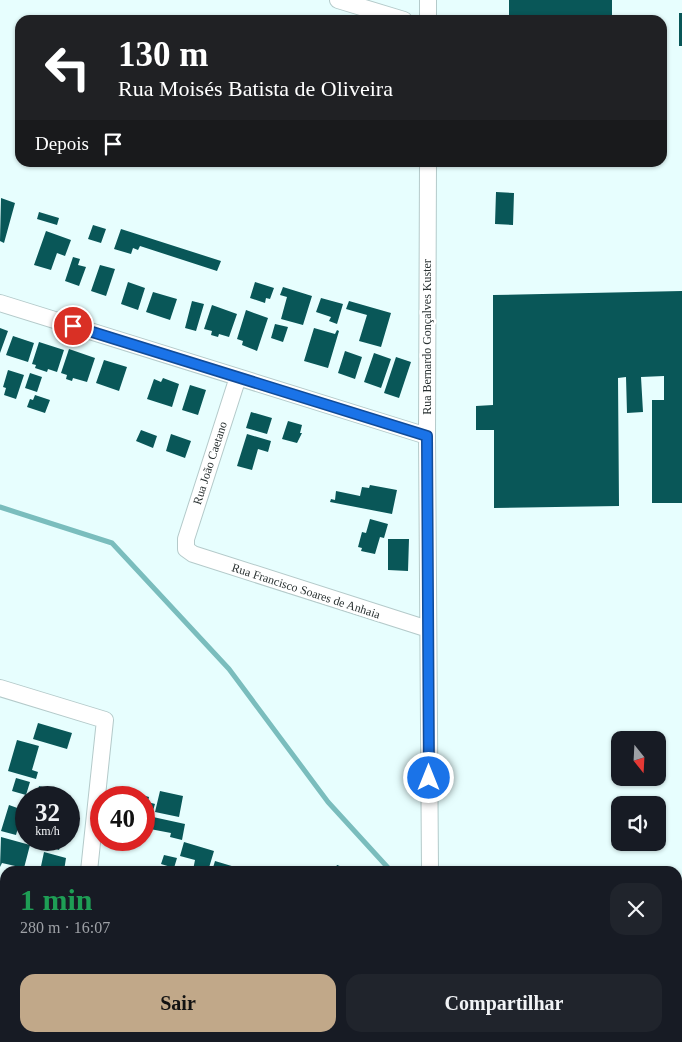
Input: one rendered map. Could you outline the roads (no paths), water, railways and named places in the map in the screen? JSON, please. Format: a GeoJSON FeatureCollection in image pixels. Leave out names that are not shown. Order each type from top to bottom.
{"type":"FeatureCollection","features":[{"type":"Feature","properties":{"kind":"street"},"geometry":{"type":"LineString","coordinates":[[338,0],[388,15]]}},
{"type":"Feature","properties":{"kind":"street"},"geometry":{"type":"LineString","coordinates":[[428,0],[428,15]]}},
{"type":"Feature","properties":{"kind":"street","name":"Rua Bernardo Gonçalves Kuster"},"geometry":{"type":"LineString","coordinates":[[428,167],[427,436],[430,866]]}},
{"type":"Feature","properties":{"kind":"street"},"geometry":{"type":"LineString","coordinates":[[0,302],[427,436]]}},
{"type":"Feature","properties":{"kind":"street","name":"Rua João Caetano"},"geometry":{"type":"LineString","coordinates":[[186,549],[186,539],[238,377]]}},
{"type":"Feature","properties":{"kind":"street","name":"Rua Francisco Soares de Anhaia"},"geometry":{"type":"LineString","coordinates":[[186,549],[193,554],[428,629]]}},
{"type":"Feature","properties":{"kind":"street"},"geometry":{"type":"LineString","coordinates":[[0,688],[105,720],[90,866]]}},
{"type":"Feature","properties":{"kind":"waterway"},"geometry":{"type":"LineString","coordinates":[[0,507],[112,543],[229,669],[328,802],[386,866]]}}]}
